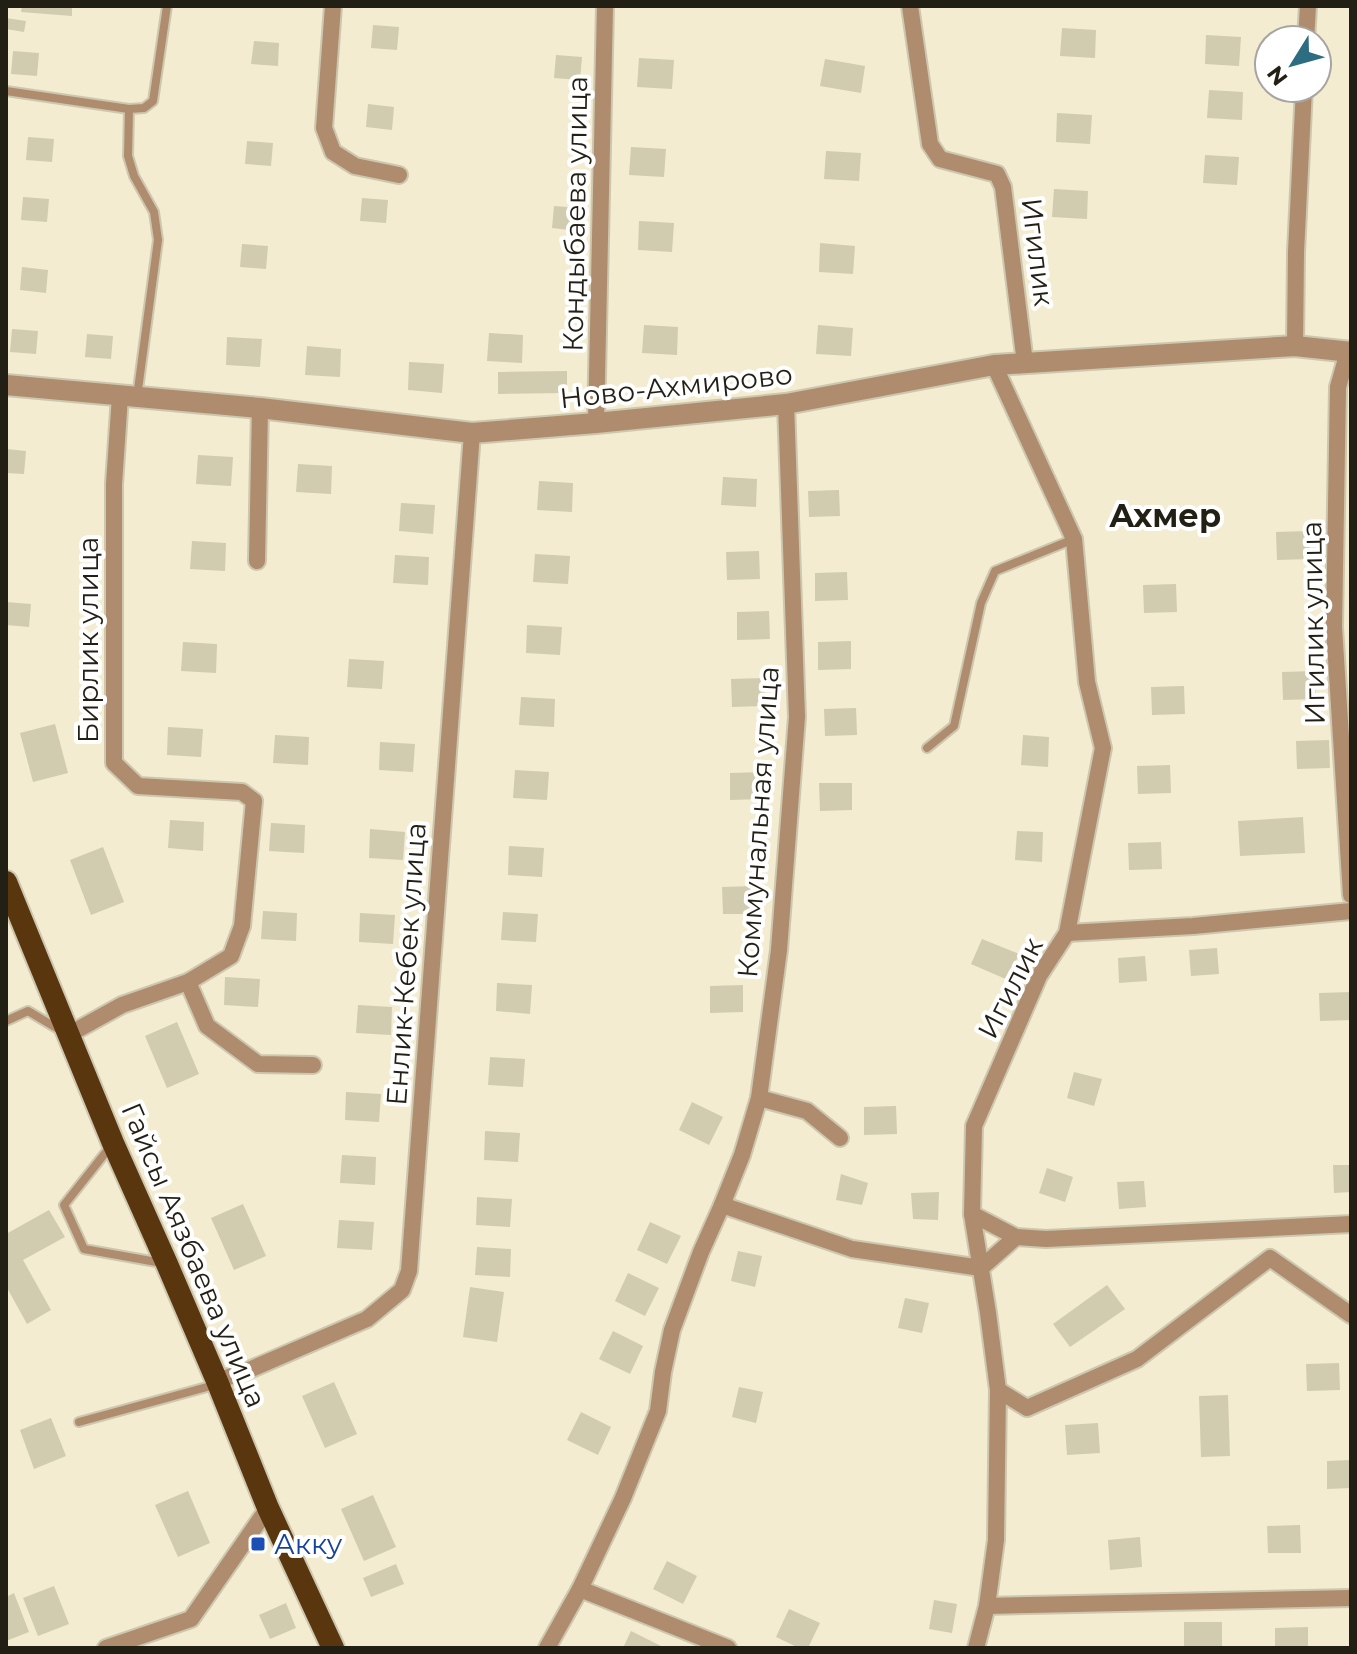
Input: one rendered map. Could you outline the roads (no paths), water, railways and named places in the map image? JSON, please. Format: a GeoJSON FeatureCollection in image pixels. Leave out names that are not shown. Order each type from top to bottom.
{"type":"FeatureCollection","features":[{"type":"Feature","properties":{"kind":"highway","name":"Гайсы Аязбаева улица"},"geometry":{"type":"LineString","coordinates":[[6,882],[268,1508],[333,1648]]}},
{"type":"Feature","properties":{"kind":"street"},"geometry":{"type":"LineString","coordinates":[[333,6],[324,128],[333,152],[355,166],[399,175]]}},
{"type":"Feature","properties":{"kind":"street","name":"Кондыбаева улица"},"geometry":{"type":"LineString","coordinates":[[596,423],[605,6]]}},
{"type":"Feature","properties":{"kind":"street","name":"Игилик"},"geometry":{"type":"LineString","coordinates":[[910,6],[930,144],[940,159],[997,174],[1003,187],[1025,363]]}},
{"type":"Feature","properties":{"kind":"street"},"geometry":{"type":"LineString","coordinates":[[1295,346],[1303,104]]}},
{"type":"Feature","properties":{"kind":"street","name":"Ново-Ахмирово"},"geometry":{"type":"LineString","coordinates":[[6,385],[260,408],[472,433],[786,404],[994,365],[1295,346],[1350,352]]}},
{"type":"Feature","properties":{"kind":"street","name":"Игилик улица"},"geometry":{"type":"LineString","coordinates":[[1350,352],[1338,387],[1334,627],[1351,895]]}},
{"type":"Feature","properties":{"kind":"street","name":"Игилик"},"geometry":{"type":"LineString","coordinates":[[976,1648],[987,1606],[996,1540],[998,1390],[972,1214],[974,1126],[1039,976],[1067,933],[1103,748],[1087,682],[1074,539],[994,365]]}},
{"type":"Feature","properties":{"kind":"street","name":"Бирлик улица"},"geometry":{"type":"LineString","coordinates":[[68,1035],[122,1005],[188,982],[231,956],[242,926],[254,801],[242,792],[138,786],[114,763],[114,484],[128,397]]}},
{"type":"Feature","properties":{"kind":"street","name":"Коммунальная улица"},"geometry":{"type":"LineString","coordinates":[[547,1648],[580,1589],[623,1498],[658,1411],[672,1330],[742,1155],[759,1098],[779,950],[797,717],[786,404]]}},
{"type":"Feature","properties":{"kind":"street"},"geometry":{"type":"LineString","coordinates":[[257,561],[260,408]]}},
{"type":"Feature","properties":{"kind":"street","name":"Енлик-Кебек улица"},"geometry":{"type":"LineString","coordinates":[[217,1381],[367,1319],[402,1290],[409,1271],[472,433]]}},
{"type":"Feature","properties":{"kind":"street"},"geometry":{"type":"LineString","coordinates":[[1067,933],[1193,926],[1351,911]]}},
{"type":"Feature","properties":{"kind":"street"},"geometry":{"type":"LineString","coordinates":[[188,982],[207,1026],[258,1064],[313,1065]]}},
{"type":"Feature","properties":{"kind":"street"},"geometry":{"type":"LineString","coordinates":[[759,1098],[807,1111],[840,1138]]}},
{"type":"Feature","properties":{"kind":"street"},"geometry":{"type":"LineString","coordinates":[[722,1205],[852,1249],[981,1268],[1016,1237]]}},
{"type":"Feature","properties":{"kind":"street"},"geometry":{"type":"LineString","coordinates":[[972,1214],[1016,1237],[1046,1239],[1351,1224]]}},
{"type":"Feature","properties":{"kind":"street"},"geometry":{"type":"LineString","coordinates":[[998,1390],[1027,1408],[1137,1359],[1270,1258],[1351,1315]]}},
{"type":"Feature","properties":{"kind":"street"},"geometry":{"type":"LineString","coordinates":[[106,1648],[191,1619],[268,1508]]}},
{"type":"Feature","properties":{"kind":"street"},"geometry":{"type":"LineString","coordinates":[[580,1589],[728,1648]]}},
{"type":"Feature","properties":{"kind":"street"},"geometry":{"type":"LineString","coordinates":[[987,1606],[1351,1598]]}},
{"type":"Feature","properties":{"kind":"lane"},"geometry":{"type":"LineString","coordinates":[[6,91],[129,109],[144,108],[153,101],[167,6]]}},
{"type":"Feature","properties":{"kind":"lane"},"geometry":{"type":"LineString","coordinates":[[128,397],[158,240],[154,212],[134,176],[128,156],[129,109]]}},
{"type":"Feature","properties":{"kind":"lane"},"geometry":{"type":"LineString","coordinates":[[927,748],[954,726],[981,603],[995,571],[1074,539]]}},
{"type":"Feature","properties":{"kind":"lane"},"geometry":{"type":"LineString","coordinates":[[6,1021],[28,1011],[68,1035]]}},
{"type":"Feature","properties":{"kind":"lane"},"geometry":{"type":"LineString","coordinates":[[113,1143],[64,1205],[84,1249],[167,1264]]}},
{"type":"Feature","properties":{"kind":"lane"},"geometry":{"type":"LineString","coordinates":[[79,1422],[207,1387],[217,1381]]}},
{"type":"Feature","properties":{"kind":"place","name":"Акку"},"geometry":{"type":"Point","coordinates":[258,1544]}},
{"type":"Feature","properties":{"kind":"district","name":"Ахмер"},"geometry":{"type":"Point","coordinates":[1165,516]}}]}
